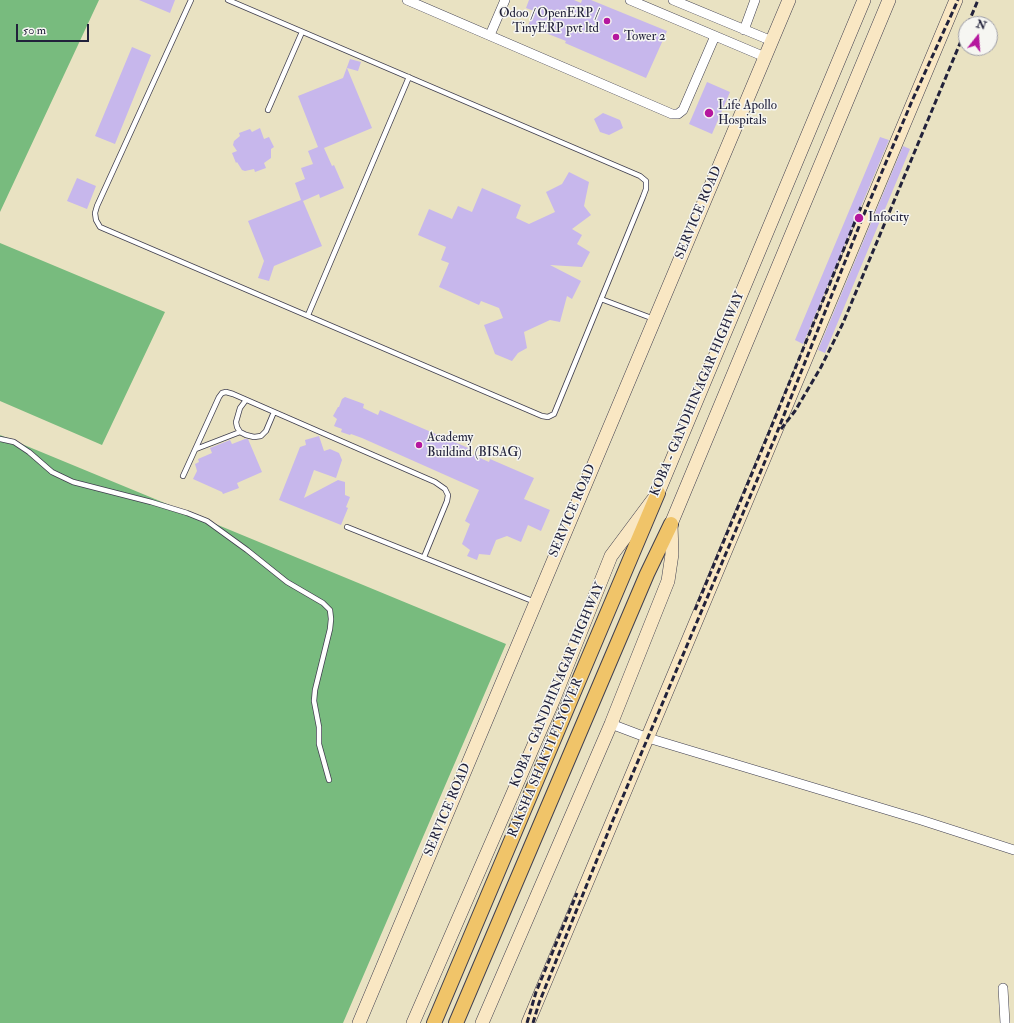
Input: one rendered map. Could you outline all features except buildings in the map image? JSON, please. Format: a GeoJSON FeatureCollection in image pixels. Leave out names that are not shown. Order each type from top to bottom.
{"type":"FeatureCollection","features":[{"type":"Feature","properties":{"kind":"main road","name":"SERVICE ROAD"},"geometry":{"type":"LineString","coordinates":[[359,1023],[789,0]]}},
{"type":"Feature","properties":{"kind":"main road","name":"KOBA - GANDHINAGAR HIGHWAY"},"geometry":{"type":"LineString","coordinates":[[413,1023],[553,702],[611,556],[658,493],[864,0]]}},
{"type":"Feature","properties":{"kind":"main road","name":"KOBA - GANDHINAGAR HIGHWAY"},"geometry":{"type":"LineString","coordinates":[[482,1023],[611,724],[668,581],[672,554],[671,524],[889,0]]}},
{"type":"Feature","properties":{"kind":"main road"},"geometry":{"type":"LineString","coordinates":[[528,1023],[956,0]]}},
{"type":"Feature","properties":{"kind":"main road","name":"RAKSHA SHAKTI FLYOVER"},"geometry":{"type":"LineString","coordinates":[[434,1023],[658,493]]}},
{"type":"Feature","properties":{"kind":"main road","name":"RAKSHA SHAKTI FLYOVER"},"geometry":{"type":"LineString","coordinates":[[456,1023],[647,574],[671,524]]}},
{"type":"Feature","properties":{"kind":"street"},"geometry":{"type":"LineString","coordinates":[[408,0],[672,114],[678,114],[683,110],[715,36]]}},
{"type":"Feature","properties":{"kind":"street"},"geometry":{"type":"LineString","coordinates":[[490,35],[505,0]]}},
{"type":"Feature","properties":{"kind":"street"},"geometry":{"type":"LineString","coordinates":[[630,0],[765,57]]}},
{"type":"Feature","properties":{"kind":"street"},"geometry":{"type":"LineString","coordinates":[[673,0],[772,41]]}},
{"type":"Feature","properties":{"kind":"street"},"geometry":{"type":"LineString","coordinates":[[744,30],[755,0]]}},
{"type":"Feature","properties":{"kind":"street"},"geometry":{"type":"LineString","coordinates":[[611,724],[648,738],[921,820],[1014,850]]}},
{"type":"Feature","properties":{"kind":"street"},"geometry":{"type":"LineString","coordinates":[[1003,988],[1005,1023]]}},
{"type":"Feature","properties":{"kind":"lane"},"geometry":{"type":"LineString","coordinates":[[191,0],[97,206],[95,213],[96,220],[100,227],[542,416],[548,417],[554,414],[643,197],[646,189],[646,181],[640,176],[228,0]]}},
{"type":"Feature","properties":{"kind":"lane"},"geometry":{"type":"LineString","coordinates":[[268,110],[302,32]]}},
{"type":"Feature","properties":{"kind":"lane"},"geometry":{"type":"LineString","coordinates":[[308,315],[409,77]]}},
{"type":"Feature","properties":{"kind":"lane"},"geometry":{"type":"LineString","coordinates":[[601,299],[654,319]]}},
{"type":"Feature","properties":{"kind":"lane"},"geometry":{"type":"LineString","coordinates":[[184,476],[222,393],[226,392],[233,394],[435,482],[445,489],[448,495],[448,501],[424,557]]}},
{"type":"Feature","properties":{"kind":"lane"},"geometry":{"type":"LineString","coordinates":[[246,400],[240,408],[236,422],[240,432],[246,435],[254,437],[261,436],[266,431],[274,412]]}},
{"type":"Feature","properties":{"kind":"lane"},"geometry":{"type":"LineString","coordinates":[[196,449],[240,432]]}},
{"type":"Feature","properties":{"kind":"lane"},"geometry":{"type":"LineString","coordinates":[[0,439],[14,442],[29,452],[52,472],[73,482],[151,502],[207,521],[287,582],[324,603],[330,610],[331,618],[315,690],[314,701],[319,727],[319,744],[329,780]]}},
{"type":"Feature","properties":{"kind":"lane"},"geometry":{"type":"LineString","coordinates":[[347,527],[535,602]]}},
{"type":"Feature","properties":{"kind":"green space"},"geometry":{"type":"Polygon","coordinates":[[[0,0],[99,0],[0,212],[0,0]]]}},
{"type":"Feature","properties":{"kind":"green space"},"geometry":{"type":"Polygon","coordinates":[[[0,243],[165,312],[102,445],[0,401],[0,243]]]}},
{"type":"Feature","properties":{"kind":"green space"},"geometry":{"type":"Polygon","coordinates":[[[0,435],[506,644],[343,1023],[0,1023],[0,435]]]}},
{"type":"Feature","properties":{"kind":"railway"},"geometry":{"type":"LineString","coordinates":[[533,1023],[539,1003],[613,820],[774,440],[862,219],[912,101],[958,0]]}},
{"type":"Feature","properties":{"kind":"railway"},"geometry":{"type":"LineString","coordinates":[[971,16],[978,0]]}},
{"type":"Feature","properties":{"kind":"railway"},"geometry":{"type":"LineString","coordinates":[[781,429],[795,411],[821,367],[843,323],[958,48]]}},
{"type":"Feature","properties":{"kind":"railway"},"geometry":{"type":"LineString","coordinates":[[695,610],[861,207]]}},
{"type":"Feature","properties":{"kind":"railway"},"geometry":{"type":"LineString","coordinates":[[527,1023],[536,992],[577,893]]}},
{"type":"Feature","properties":{"kind":"place","name":"Odoo / OpenERP / TinyERP pvt ltd"},"geometry":{"type":"Point","coordinates":[607,21]}},
{"type":"Feature","properties":{"kind":"place","name":"Tower 2"},"geometry":{"type":"Point","coordinates":[616,37]}},
{"type":"Feature","properties":{"kind":"place","name":"Life Apollo Hospitals"},"geometry":{"type":"Point","coordinates":[709,113]}},
{"type":"Feature","properties":{"kind":"place","name":"Infocity"},"geometry":{"type":"Point","coordinates":[859,218]}},
{"type":"Feature","properties":{"kind":"place","name":"Academy Buildind (BISAG)"},"geometry":{"type":"Point","coordinates":[419,445]}}]}
